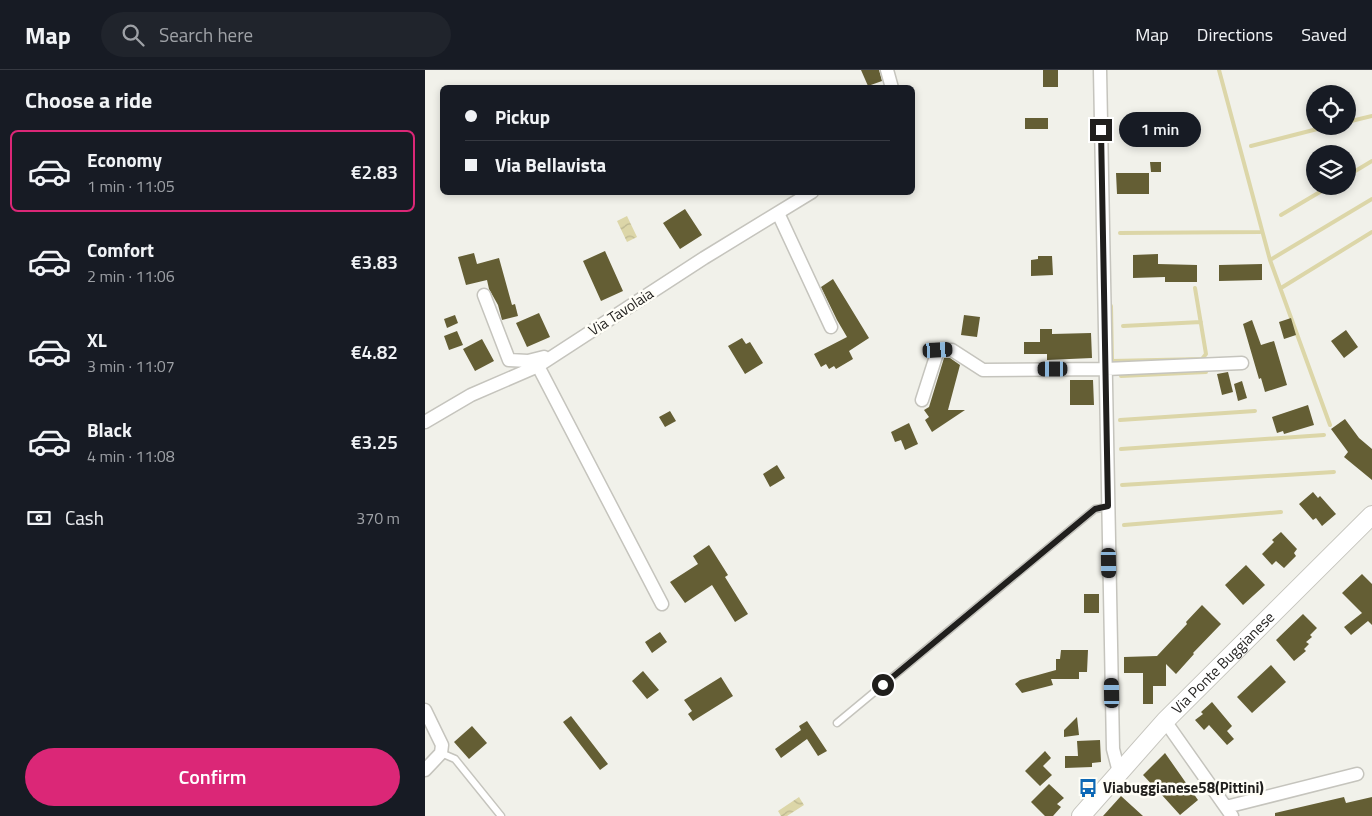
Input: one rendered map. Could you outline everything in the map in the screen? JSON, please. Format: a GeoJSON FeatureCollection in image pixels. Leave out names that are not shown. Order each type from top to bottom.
{"type":"FeatureCollection","features":[{"type":"Feature","properties":{"kind":"main road","name":"Via Ponte Buggianese"},"geometry":{"type":"LineString","coordinates":[[1081,816],[1165,721],[1372,516]]}},
{"type":"Feature","properties":{"kind":"street"},"geometry":{"type":"LineString","coordinates":[[887,70],[891,85]]}},
{"type":"Feature","properties":{"kind":"street"},"geometry":{"type":"LineString","coordinates":[[1100,70],[1113,749],[1119,772]]}},
{"type":"Feature","properties":{"kind":"street","name":"Via Tavolaia"},"geometry":{"type":"LineString","coordinates":[[425,422],[471,395],[538,366],[704,258],[807,195]]}},
{"type":"Feature","properties":{"kind":"street"},"geometry":{"type":"LineString","coordinates":[[778,213],[831,327]]}},
{"type":"Feature","properties":{"kind":"street"},"geometry":{"type":"LineString","coordinates":[[484,295],[509,360],[528,361],[555,355]]}},
{"type":"Feature","properties":{"kind":"street"},"geometry":{"type":"LineString","coordinates":[[922,400],[938,350],[952,350],[983,370],[1106,369],[1241,364]]}},
{"type":"Feature","properties":{"kind":"street"},"geometry":{"type":"LineString","coordinates":[[538,366],[663,604]]}},
{"type":"Feature","properties":{"kind":"street"},"geometry":{"type":"LineString","coordinates":[[425,710],[442,745],[441,753],[425,770]]}},
{"type":"Feature","properties":{"kind":"street"},"geometry":{"type":"LineString","coordinates":[[1165,721],[1229,812],[1357,774]]}},
{"type":"Feature","properties":{"kind":"lane"},"geometry":{"type":"LineString","coordinates":[[837,723],[1095,509],[1108,506]]}},
{"type":"Feature","properties":{"kind":"lane"},"geometry":{"type":"LineString","coordinates":[[441,753],[455,759],[501,816]]}},
{"type":"Feature","properties":{"kind":"water"},"geometry":{"type":"Polygon","coordinates":[[[627,216],[637,237],[627,242],[617,221],[627,216]]]}},
{"type":"Feature","properties":{"kind":"water"},"geometry":{"type":"Polygon","coordinates":[[[799,797],[804,805],[787,816],[781,816],[778,811],[799,797]]]}},
{"type":"Feature","properties":{"kind":"building"},"geometry":{"type":"Polygon","coordinates":[[[861,70],[879,70],[882,81],[868,85],[861,70]]]}},
{"type":"Feature","properties":{"kind":"building"},"geometry":{"type":"Polygon","coordinates":[[[1043,70],[1058,70],[1058,87],[1043,87],[1043,70]]]}},
{"type":"Feature","properties":{"kind":"building"},"geometry":{"type":"Polygon","coordinates":[[[1025,118],[1048,118],[1048,129],[1025,129],[1025,118]]]}},
{"type":"Feature","properties":{"kind":"building"},"geometry":{"type":"Polygon","coordinates":[[[1150,162],[1161,162],[1161,172],[1151,172],[1150,162]]]}},
{"type":"Feature","properties":{"kind":"building"},"geometry":{"type":"Polygon","coordinates":[[[1116,173],[1149,173],[1149,194],[1117,194],[1116,173]]]}},
{"type":"Feature","properties":{"kind":"building"},"geometry":{"type":"Polygon","coordinates":[[[685,209],[702,235],[680,249],[663,223],[685,209]]]}},
{"type":"Feature","properties":{"kind":"building"},"geometry":{"type":"Polygon","coordinates":[[[605,251],[623,291],[601,301],[583,261],[605,251]]]}},
{"type":"Feature","properties":{"kind":"building"},"geometry":{"type":"Polygon","coordinates":[[[474,253],[477,264],[499,258],[512,305],[515,304],[518,316],[502,320],[498,305],[489,289],[487,280],[466,285],[458,257],[474,253]]]}},
{"type":"Feature","properties":{"kind":"building"},"geometry":{"type":"Polygon","coordinates":[[[1158,254],[1158,264],[1197,265],[1197,282],[1165,282],[1165,277],[1133,278],[1133,255],[1158,254]]]}},
{"type":"Feature","properties":{"kind":"building"},"geometry":{"type":"Polygon","coordinates":[[[1038,256],[1052,256],[1053,275],[1031,276],[1031,260],[1038,259],[1038,256]]]}},
{"type":"Feature","properties":{"kind":"building"},"geometry":{"type":"Polygon","coordinates":[[[1262,264],[1262,280],[1219,281],[1219,265],[1262,264]]]}},
{"type":"Feature","properties":{"kind":"building"},"geometry":{"type":"Polygon","coordinates":[[[833,279],[869,338],[849,351],[853,359],[836,369],[834,366],[829,369],[826,364],[821,367],[814,354],[847,337],[821,287],[833,279]]]}},
{"type":"Feature","properties":{"kind":"building"},"geometry":{"type":"Polygon","coordinates":[[[539,313],[550,337],[527,347],[516,323],[539,313]]]}},
{"type":"Feature","properties":{"kind":"building"},"geometry":{"type":"Polygon","coordinates":[[[455,315],[458,323],[447,328],[444,319],[455,315]]]}},
{"type":"Feature","properties":{"kind":"building"},"geometry":{"type":"Polygon","coordinates":[[[964,315],[980,317],[977,337],[961,335],[964,315]]]}},
{"type":"Feature","properties":{"kind":"building"},"geometry":{"type":"Polygon","coordinates":[[[1291,318],[1296,335],[1284,339],[1279,322],[1291,318]]]}},
{"type":"Feature","properties":{"kind":"building"},"geometry":{"type":"Polygon","coordinates":[[[1252,320],[1261,345],[1274,341],[1287,385],[1265,392],[1261,378],[1259,379],[1243,324],[1252,320]]]}},
{"type":"Feature","properties":{"kind":"building"},"geometry":{"type":"Polygon","coordinates":[[[1040,329],[1052,329],[1052,334],[1091,333],[1092,358],[1047,360],[1047,354],[1024,354],[1024,342],[1040,342],[1040,329]]]}},
{"type":"Feature","properties":{"kind":"building"},"geometry":{"type":"Polygon","coordinates":[[[1346,330],[1358,347],[1344,358],[1331,341],[1346,330]]]}},
{"type":"Feature","properties":{"kind":"building"},"geometry":{"type":"Polygon","coordinates":[[[457,331],[463,345],[449,350],[444,336],[457,331]]]}},
{"type":"Feature","properties":{"kind":"building"},"geometry":{"type":"Polygon","coordinates":[[[742,338],[746,344],[750,342],[763,363],[745,374],[728,346],[742,338]]]}},
{"type":"Feature","properties":{"kind":"building"},"geometry":{"type":"Polygon","coordinates":[[[482,339],[494,361],[475,371],[463,349],[482,339]]]}},
{"type":"Feature","properties":{"kind":"building"},"geometry":{"type":"Polygon","coordinates":[[[944,358],[950,358],[960,365],[948,410],[965,410],[932,432],[925,420],[929,417],[924,410],[929,407],[944,358]]]}},
{"type":"Feature","properties":{"kind":"building"},"geometry":{"type":"Polygon","coordinates":[[[1228,372],[1233,392],[1222,395],[1217,374],[1228,372]]]}},
{"type":"Feature","properties":{"kind":"building"},"geometry":{"type":"Polygon","coordinates":[[[1070,380],[1093,380],[1094,405],[1070,405],[1070,380]]]}},
{"type":"Feature","properties":{"kind":"building"},"geometry":{"type":"Polygon","coordinates":[[[1242,381],[1247,398],[1238,401],[1234,384],[1242,381]]]}},
{"type":"Feature","properties":{"kind":"building"},"geometry":{"type":"Polygon","coordinates":[[[1308,405],[1314,425],[1284,434],[1283,431],[1277,433],[1272,417],[1308,405]]]}},
{"type":"Feature","properties":{"kind":"building"},"geometry":{"type":"Polygon","coordinates":[[[670,411],[676,421],[665,427],[659,417],[670,411]]]}},
{"type":"Feature","properties":{"kind":"building"},"geometry":{"type":"Polygon","coordinates":[[[1345,419],[1359,438],[1372,449],[1372,480],[1344,457],[1348,452],[1331,429],[1345,419]]]}},
{"type":"Feature","properties":{"kind":"building"},"geometry":{"type":"Polygon","coordinates":[[[909,423],[918,444],[905,450],[901,440],[895,442],[891,432],[909,423]]]}},
{"type":"Feature","properties":{"kind":"building"},"geometry":{"type":"Polygon","coordinates":[[[777,465],[785,478],[770,487],[763,474],[777,465]]]}},
{"type":"Feature","properties":{"kind":"building"},"geometry":{"type":"Polygon","coordinates":[[[1313,492],[1318,498],[1320,496],[1336,514],[1322,526],[1316,518],[1313,520],[1299,504],[1313,492]]]}},
{"type":"Feature","properties":{"kind":"building"},"geometry":{"type":"Polygon","coordinates":[[[1281,532],[1297,549],[1294,553],[1296,556],[1284,568],[1276,561],[1272,565],[1262,554],[1274,542],[1272,540],[1281,532]]]}},
{"type":"Feature","properties":{"kind":"building"},"geometry":{"type":"Polygon","coordinates":[[[709,545],[728,575],[725,577],[748,614],[735,622],[712,585],[685,603],[670,582],[698,564],[693,556],[709,545]]]}},
{"type":"Feature","properties":{"kind":"building"},"geometry":{"type":"Polygon","coordinates":[[[1246,565],[1265,585],[1243,605],[1225,585],[1246,565]]]}},
{"type":"Feature","properties":{"kind":"building"},"geometry":{"type":"Polygon","coordinates":[[[1362,574],[1372,584],[1372,625],[1368,621],[1351,635],[1344,627],[1362,613],[1342,593],[1362,574]]]}},
{"type":"Feature","properties":{"kind":"building"},"geometry":{"type":"Polygon","coordinates":[[[1084,594],[1099,594],[1099,613],[1084,613],[1084,594]]]}},
{"type":"Feature","properties":{"kind":"building"},"geometry":{"type":"Polygon","coordinates":[[[1202,605],[1221,624],[1176,674],[1166,664],[1166,686],[1153,686],[1153,704],[1143,704],[1143,673],[1124,673],[1124,657],[1157,656],[1202,605]]]}},
{"type":"Feature","properties":{"kind":"building"},"geometry":{"type":"Polygon","coordinates":[[[1303,614],[1317,628],[1310,635],[1312,637],[1306,642],[1309,644],[1304,649],[1306,651],[1294,661],[1276,640],[1303,614]]]}},
{"type":"Feature","properties":{"kind":"building"},"geometry":{"type":"Polygon","coordinates":[[[660,632],[667,642],[652,653],[645,642],[660,632]]]}},
{"type":"Feature","properties":{"kind":"building"},"geometry":{"type":"Polygon","coordinates":[[[1061,650],[1088,650],[1087,672],[1079,672],[1079,679],[1051,679],[1053,685],[1022,693],[1015,684],[1020,680],[1056,670],[1056,659],[1060,659],[1061,650]]]}},
{"type":"Feature","properties":{"kind":"building"},"geometry":{"type":"Polygon","coordinates":[[[1271,665],[1286,682],[1252,713],[1237,697],[1271,665]]]}},
{"type":"Feature","properties":{"kind":"building"},"geometry":{"type":"Polygon","coordinates":[[[643,671],[659,690],[647,699],[632,681],[643,671]]]}},
{"type":"Feature","properties":{"kind":"building"},"geometry":{"type":"Polygon","coordinates":[[[721,677],[733,696],[693,721],[688,714],[692,711],[684,700],[721,677]]]}},
{"type":"Feature","properties":{"kind":"building"},"geometry":{"type":"Polygon","coordinates":[[[1212,702],[1232,726],[1227,731],[1234,739],[1227,745],[1209,725],[1204,730],[1195,720],[1203,714],[1201,712],[1212,702]]]}},
{"type":"Feature","properties":{"kind":"building"},"geometry":{"type":"Polygon","coordinates":[[[571,716],[608,764],[600,770],[563,722],[571,716]]]}},
{"type":"Feature","properties":{"kind":"building"},"geometry":{"type":"Polygon","coordinates":[[[1077,717],[1079,735],[1064,737],[1064,730],[1077,717]]]}},
{"type":"Feature","properties":{"kind":"building"},"geometry":{"type":"Polygon","coordinates":[[[807,721],[827,751],[818,756],[807,739],[781,758],[775,749],[801,730],[799,726],[807,721]]]}},
{"type":"Feature","properties":{"kind":"building"},"geometry":{"type":"Polygon","coordinates":[[[472,726],[487,743],[469,759],[454,742],[472,726]]]}},
{"type":"Feature","properties":{"kind":"building"},"geometry":{"type":"Polygon","coordinates":[[[1100,740],[1101,762],[1092,763],[1092,767],[1065,768],[1065,756],[1078,756],[1077,741],[1100,740]]]}},
{"type":"Feature","properties":{"kind":"building"},"geometry":{"type":"Polygon","coordinates":[[[1045,751],[1051,758],[1043,766],[1052,775],[1040,786],[1025,771],[1045,751]]]}},
{"type":"Feature","properties":{"kind":"building"},"geometry":{"type":"Polygon","coordinates":[[[1165,753],[1198,800],[1180,815],[1161,794],[1165,784],[1158,791],[1143,775],[1165,753]]]}},
{"type":"Feature","properties":{"kind":"building"},"geometry":{"type":"Polygon","coordinates":[[[1049,784],[1064,798],[1057,804],[1061,807],[1053,816],[1045,816],[1031,802],[1049,784]]]}},
{"type":"Feature","properties":{"kind":"building"},"geometry":{"type":"Polygon","coordinates":[[[1121,796],[1143,816],[1103,816],[1121,796]]]}},
{"type":"Feature","properties":{"kind":"building"},"geometry":{"type":"Polygon","coordinates":[[[1344,797],[1346,803],[1372,797],[1372,816],[1275,816],[1275,813],[1344,797]]]}},
{"type":"Feature","properties":{"kind":"waterway"},"geometry":{"type":"LineString","coordinates":[[1219,70],[1270,260],[1330,425]]}},
{"type":"Feature","properties":{"kind":"waterway"},"geometry":{"type":"LineString","coordinates":[[1356,120],[1372,116]]}},
{"type":"Feature","properties":{"kind":"waterway"},"geometry":{"type":"LineString","coordinates":[[1251,146],[1306,132]]}},
{"type":"Feature","properties":{"kind":"waterway"},"geometry":{"type":"LineString","coordinates":[[1356,171],[1372,161]]}},
{"type":"Feature","properties":{"kind":"waterway"},"geometry":{"type":"LineString","coordinates":[[1281,215],[1315,195]]}},
{"type":"Feature","properties":{"kind":"waterway"},"geometry":{"type":"LineString","coordinates":[[1270,260],[1372,199]]}},
{"type":"Feature","properties":{"kind":"waterway"},"geometry":{"type":"LineString","coordinates":[[1120,233],[1260,232]]}},
{"type":"Feature","properties":{"kind":"waterway"},"geometry":{"type":"LineString","coordinates":[[1281,288],[1372,232]]}},
{"type":"Feature","properties":{"kind":"waterway"},"geometry":{"type":"LineString","coordinates":[[1111,306],[1112,361],[1202,359],[1206,354],[1195,288]]}},
{"type":"Feature","properties":{"kind":"waterway"},"geometry":{"type":"LineString","coordinates":[[1123,326],[1201,322]]}},
{"type":"Feature","properties":{"kind":"waterway"},"geometry":{"type":"LineString","coordinates":[[1121,376],[1206,372]]}},
{"type":"Feature","properties":{"kind":"waterway"},"geometry":{"type":"LineString","coordinates":[[1120,420],[1255,411]]}},
{"type":"Feature","properties":{"kind":"waterway"},"geometry":{"type":"LineString","coordinates":[[1121,449],[1324,435]]}},
{"type":"Feature","properties":{"kind":"waterway"},"geometry":{"type":"LineString","coordinates":[[1122,485],[1334,472]]}},
{"type":"Feature","properties":{"kind":"waterway"},"geometry":{"type":"LineString","coordinates":[[1124,525],[1281,512]]}},
{"type":"Feature","properties":{"kind":"place","name":"Viabuggianese58(Pittini)"},"geometry":{"type":"Point","coordinates":[1088,788]}},
{"type":"Feature","properties":{"kind":"route"},"geometry":{"type":"LineString","coordinates":[[883,685],[1095,509],[1108,506],[1101,130]]}}]}
